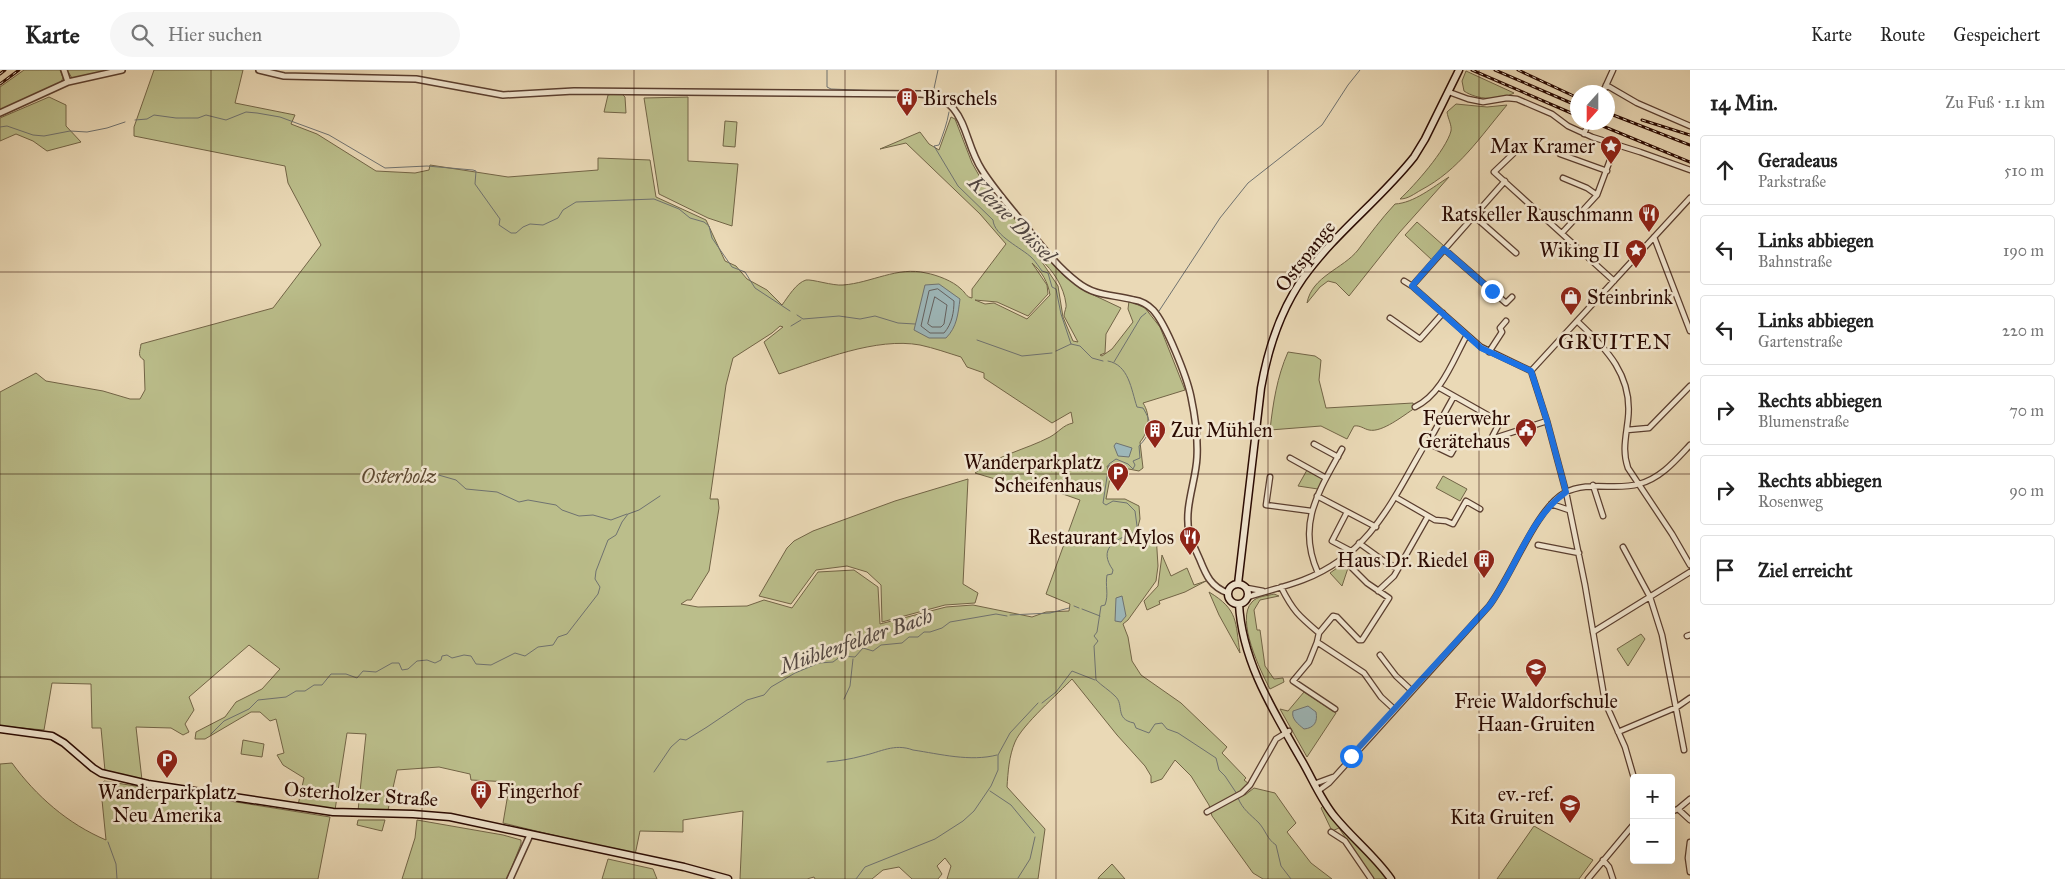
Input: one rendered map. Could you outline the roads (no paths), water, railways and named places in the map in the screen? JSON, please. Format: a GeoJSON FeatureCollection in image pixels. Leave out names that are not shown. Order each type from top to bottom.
{"type":"FeatureCollection","features":[{"type":"Feature","properties":{"kind":"main road","name":"Ostspange"},"geometry":{"type":"LineString","coordinates":[[1238,584],[1261,388],[1266,360],[1276,328],[1293,294],[1312,266],[1414,157],[1459,71]]}},
{"type":"Feature","properties":{"kind":"main road"},"geometry":{"type":"LineString","coordinates":[[1238,584],[1247,588],[1248,598],[1238,604],[1231,601],[1228,593],[1232,586],[1238,584]]}},
{"type":"Feature","properties":{"kind":"main road"},"geometry":{"type":"LineString","coordinates":[[1238,604],[1250,663],[1314,784],[1335,817],[1378,861],[1391,879]]}},
{"type":"Feature","properties":{"kind":"main road","name":"Osterholzer Straße"},"geometry":{"type":"LineString","coordinates":[[0,729],[52,736],[64,743],[101,773],[148,784],[332,812],[432,815],[684,867],[728,879]]}},
{"type":"Feature","properties":{"kind":"street"},"geometry":{"type":"LineString","coordinates":[[64,70],[68,82]]}},
{"type":"Feature","properties":{"kind":"street"},"geometry":{"type":"LineString","coordinates":[[0,113],[68,82],[122,70]]}},
{"type":"Feature","properties":{"kind":"street"},"geometry":{"type":"LineString","coordinates":[[259,70],[284,76],[416,79],[503,95],[574,91],[920,94],[936,97],[949,104],[960,116],[982,171],[996,191],[1063,268],[1079,283],[1093,292],[1138,301],[1148,306],[1157,316],[1186,379],[1196,424],[1197,458],[1188,512],[1189,530],[1208,578],[1213,584],[1228,593]]}},
{"type":"Feature","properties":{"kind":"street"},"geometry":{"type":"LineString","coordinates":[[1606,85],[1614,70]]}},
{"type":"Feature","properties":{"kind":"street"},"geometry":{"type":"LineString","coordinates":[[1449,92],[1468,99],[1484,102],[1507,98],[1517,99],[1552,114],[1568,126],[1584,134],[1690,170]]}},
{"type":"Feature","properties":{"kind":"street"},"geometry":{"type":"LineString","coordinates":[[1615,94],[1690,126]]}},
{"type":"Feature","properties":{"kind":"street"},"geometry":{"type":"LineString","coordinates":[[1584,134],[1586,130]]}},
{"type":"Feature","properties":{"kind":"street"},"geometry":{"type":"LineString","coordinates":[[1562,233],[1597,195],[1616,144]]}},
{"type":"Feature","properties":{"kind":"street"},"geometry":{"type":"LineString","coordinates":[[1524,150],[1516,151],[1494,172],[1614,281]]}},
{"type":"Feature","properties":{"kind":"street"},"geometry":{"type":"LineString","coordinates":[[1560,154],[1607,171]]}},
{"type":"Feature","properties":{"kind":"street"},"geometry":{"type":"LineString","coordinates":[[1563,178],[1587,188],[1597,195]]}},
{"type":"Feature","properties":{"kind":"street"},"geometry":{"type":"LineString","coordinates":[[1412,286],[1505,181]]}},
{"type":"Feature","properties":{"kind":"street"},"geometry":{"type":"LineString","coordinates":[[1531,371],[1690,198]]}},
{"type":"Feature","properties":{"kind":"street"},"geometry":{"type":"LineString","coordinates":[[1474,216],[1516,253]]}},
{"type":"Feature","properties":{"kind":"street"},"geometry":{"type":"LineString","coordinates":[[1654,237],[1690,331]]}},
{"type":"Feature","properties":{"kind":"street"},"geometry":{"type":"LineString","coordinates":[[1444,249],[1506,303],[1512,297]]}},
{"type":"Feature","properties":{"kind":"street"},"geometry":{"type":"LineString","coordinates":[[1404,281],[1489,352],[1531,371],[1566,492],[1579,553],[1605,702],[1624,747],[1633,774]]}},
{"type":"Feature","properties":{"kind":"street"},"geometry":{"type":"LineString","coordinates":[[1390,318],[1420,339],[1443,313]]}},
{"type":"Feature","properties":{"kind":"street"},"geometry":{"type":"LineString","coordinates":[[1489,352],[1502,332],[1500,328],[1506,321]]}},
{"type":"Feature","properties":{"kind":"street"},"geometry":{"type":"LineString","coordinates":[[1577,321],[1601,344],[1621,372],[1629,401],[1624,445],[1628,468],[1672,534],[1690,565]]}},
{"type":"Feature","properties":{"kind":"street"},"geometry":{"type":"LineString","coordinates":[[1415,407],[1425,401],[1438,388],[1467,335]]}},
{"type":"Feature","properties":{"kind":"street"},"geometry":{"type":"LineString","coordinates":[[1627,430],[1648,428],[1690,386]]}},
{"type":"Feature","properties":{"kind":"street"},"geometry":{"type":"LineString","coordinates":[[1438,388],[1500,422],[1492,437]]}},
{"type":"Feature","properties":{"kind":"street"},"geometry":{"type":"LineString","coordinates":[[1248,598],[1318,573],[1342,558],[1376,528],[1424,446],[1428,443],[1454,396]]}},
{"type":"Feature","properties":{"kind":"street"},"geometry":{"type":"LineString","coordinates":[[1428,443],[1451,454],[1460,438],[1473,445],[1492,437],[1547,421]]}},
{"type":"Feature","properties":{"kind":"street"},"geometry":{"type":"LineString","coordinates":[[1314,444],[1338,457]]}},
{"type":"Feature","properties":{"kind":"street"},"geometry":{"type":"LineString","coordinates":[[1318,791],[1333,777],[1499,593],[1540,519],[1551,504],[1566,492],[1593,486],[1639,484],[1663,472],[1690,445]]}},
{"type":"Feature","properties":{"kind":"street"},"geometry":{"type":"LineString","coordinates":[[1318,573],[1309,545],[1311,511],[1342,449]]}},
{"type":"Feature","properties":{"kind":"street"},"geometry":{"type":"LineString","coordinates":[[1290,458],[1326,478]]}},
{"type":"Feature","properties":{"kind":"street"},"geometry":{"type":"LineString","coordinates":[[1270,476],[1266,505],[1311,511]]}},
{"type":"Feature","properties":{"kind":"street"},"geometry":{"type":"LineString","coordinates":[[1593,486],[1603,516]]}},
{"type":"Feature","properties":{"kind":"street"},"geometry":{"type":"LineString","coordinates":[[1317,496],[1376,528]]}},
{"type":"Feature","properties":{"kind":"street"},"geometry":{"type":"LineString","coordinates":[[1395,497],[1436,520],[1453,524],[1466,501],[1480,509]]}},
{"type":"Feature","properties":{"kind":"street"},"geometry":{"type":"LineString","coordinates":[[1551,504],[1569,510]]}},
{"type":"Feature","properties":{"kind":"street"},"geometry":{"type":"LineString","coordinates":[[1347,512],[1332,541],[1351,551]]}},
{"type":"Feature","properties":{"kind":"street"},"geometry":{"type":"LineString","coordinates":[[1378,591],[1394,576],[1428,516]]}},
{"type":"Feature","properties":{"kind":"street"},"geometry":{"type":"LineString","coordinates":[[1360,543],[1398,569]]}},
{"type":"Feature","properties":{"kind":"street"},"geometry":{"type":"LineString","coordinates":[[1538,545],[1579,553]]}},
{"type":"Feature","properties":{"kind":"street"},"geometry":{"type":"LineString","coordinates":[[1623,547],[1650,597],[1664,642],[1684,750]]}},
{"type":"Feature","properties":{"kind":"street"},"geometry":{"type":"LineString","coordinates":[[1335,709],[1292,681],[1309,662],[1318,642],[1319,632],[1330,618],[1336,616],[1359,640],[1362,640],[1389,598],[1353,570],[1342,558]]}},
{"type":"Feature","properties":{"kind":"street"},"geometry":{"type":"LineString","coordinates":[[1593,632],[1690,572]]}},
{"type":"Feature","properties":{"kind":"street"},"geometry":{"type":"LineString","coordinates":[[1281,587],[1289,604],[1298,616],[1319,632]]}},
{"type":"Feature","properties":{"kind":"street"},"geometry":{"type":"LineString","coordinates":[[1247,588],[1264,591]]}},
{"type":"Feature","properties":{"kind":"street"},"geometry":{"type":"LineString","coordinates":[[1318,642],[1364,673],[1381,697],[1394,709]]}},
{"type":"Feature","properties":{"kind":"street"},"geometry":{"type":"LineString","coordinates":[[1380,654],[1396,676],[1411,690]]}},
{"type":"Feature","properties":{"kind":"street"},"geometry":{"type":"LineString","coordinates":[[1618,732],[1677,707],[1690,698]]}},
{"type":"Feature","properties":{"kind":"street"},"geometry":{"type":"LineString","coordinates":[[1207,812],[1242,794],[1250,785],[1276,739],[1288,732]]}},
{"type":"Feature","properties":{"kind":"street"},"geometry":{"type":"LineString","coordinates":[[1314,784],[1333,777]]}},
{"type":"Feature","properties":{"kind":"street"},"geometry":{"type":"LineString","coordinates":[[1675,810],[1690,799]]}},
{"type":"Feature","properties":{"kind":"street"},"geometry":{"type":"LineString","coordinates":[[1678,809],[1690,820]]}},
{"type":"Feature","properties":{"kind":"street"},"geometry":{"type":"LineString","coordinates":[[1588,879],[1630,829]]}},
{"type":"Feature","properties":{"kind":"street"},"geometry":{"type":"LineString","coordinates":[[1331,832],[1345,841],[1372,879]]}},
{"type":"Feature","properties":{"kind":"street"},"geometry":{"type":"LineString","coordinates":[[510,879],[530,835]]}},
{"type":"Feature","properties":{"kind":"street"},"geometry":{"type":"LineString","coordinates":[[1690,842],[1688,858],[1690,872]]}},
{"type":"Feature","properties":{"kind":"street"},"geometry":{"type":"LineString","coordinates":[[1603,860],[1609,867],[1613,879]]}},
{"type":"Feature","properties":{"kind":"water"},"geometry":{"type":"Polygon","coordinates":[[[939,284],[960,299],[958,315],[953,329],[946,338],[929,338],[914,330],[925,285],[939,284]]]}},
{"type":"Feature","properties":{"kind":"water"},"geometry":{"type":"Polygon","coordinates":[[[1116,443],[1132,448],[1129,457],[1118,456],[1114,446],[1116,443]]]}},
{"type":"Feature","properties":{"kind":"water"},"geometry":{"type":"Polygon","coordinates":[[[1122,596],[1126,616],[1121,622],[1115,621],[1116,598],[1122,596]]]}},
{"type":"Feature","properties":{"kind":"water"},"geometry":{"type":"Polygon","coordinates":[[[1308,706],[1316,712],[1316,719],[1313,726],[1304,729],[1294,719],[1293,711],[1308,706]]]}},
{"type":"Feature","properties":{"kind":"waterway"},"geometry":{"type":"LineString","coordinates":[[827,70],[827,87],[831,89],[933,93]]}},
{"type":"Feature","properties":{"kind":"waterway","name":"Kleine Düssel"},"geometry":{"type":"LineString","coordinates":[[938,70],[933,93],[950,98],[951,100]]}},
{"type":"Feature","properties":{"kind":"waterway"},"geometry":{"type":"LineString","coordinates":[[1159,311],[1220,218],[1248,183],[1322,125],[1360,70]]}},
{"type":"Feature","properties":{"kind":"waterway"},"geometry":{"type":"LineString","coordinates":[[135,120],[147,119],[154,115],[176,118],[198,118],[206,115],[226,120],[246,112],[257,113],[280,117],[329,135],[385,168],[427,166],[473,170],[476,171],[475,184],[500,219],[499,225],[511,233],[516,233],[530,224],[543,225],[558,218],[563,210],[576,202],[654,199],[679,209],[690,218],[704,222],[709,226],[712,238],[732,267],[745,272],[755,288],[790,311]]}},
{"type":"Feature","properties":{"kind":"waterway","name":"Kleine Düssel"},"geometry":{"type":"LineString","coordinates":[[949,112],[939,145],[934,146],[958,186],[993,220],[998,231],[1003,236],[1032,258],[1042,271],[1048,273],[1052,287],[1056,289],[1061,314],[1071,344],[1080,346],[1092,358],[1103,361]]}},
{"type":"Feature","properties":{"kind":"waterway"},"geometry":{"type":"LineString","coordinates":[[0,127],[7,126],[33,135],[44,136],[70,131],[87,132],[125,122]]}},
{"type":"Feature","properties":{"kind":"waterway"},"geometry":{"type":"LineString","coordinates":[[1114,362],[1141,317],[1146,313]]}},
{"type":"Feature","properties":{"kind":"waterway"},"geometry":{"type":"LineString","coordinates":[[797,315],[803,319],[839,316],[860,319],[875,316],[898,323],[915,324]]}},
{"type":"Feature","properties":{"kind":"waterway"},"geometry":{"type":"LineString","coordinates":[[791,326],[801,320]]}},
{"type":"Feature","properties":{"kind":"waterway"},"geometry":{"type":"LineString","coordinates":[[977,340],[1022,356],[1052,353]]}},
{"type":"Feature","properties":{"kind":"waterway"},"geometry":{"type":"LineString","coordinates":[[1056,351],[1071,344]]}},
{"type":"Feature","properties":{"kind":"waterway","name":"Kleine Düssel"},"geometry":{"type":"LineString","coordinates":[[1108,361],[1121,367],[1125,373],[1137,407],[1143,408],[1150,423],[1150,428],[1147,436],[1139,446],[1140,458],[1133,461],[1135,465],[1133,469],[1128,464],[1116,459],[1109,464],[1103,503],[1106,505],[1113,501],[1127,503],[1135,511],[1137,526],[1133,533],[1114,542],[1108,551],[1107,556],[1113,570],[1112,574],[1107,575],[1106,601],[1105,605],[1101,606],[1097,632],[1094,636],[1098,641],[1094,646],[1096,680],[1115,696],[1122,715],[1128,721],[1134,723],[1136,728],[1149,733],[1155,724],[1162,723],[1167,729],[1178,733],[1216,758],[1219,770],[1237,794]]}},
{"type":"Feature","properties":{"kind":"waterway"},"geometry":{"type":"LineString","coordinates":[[435,474],[456,480],[466,489],[497,492],[519,502],[528,500],[556,505],[562,510],[579,516],[593,515],[611,520],[627,514]]}},
{"type":"Feature","properties":{"kind":"waterway"},"geometry":{"type":"LineString","coordinates":[[211,734],[224,721],[249,709],[258,700],[286,697],[296,691],[305,691],[314,685],[322,685],[331,674],[346,674],[357,678],[363,671],[376,672],[392,663],[399,663],[402,670],[408,669],[417,661],[427,660],[435,663],[441,660],[442,656],[447,655],[452,658],[464,655],[471,656],[476,664],[491,665],[515,653],[525,656],[538,647],[553,645],[558,637],[567,634],[598,594],[600,587],[595,579],[596,571],[608,540],[616,535],[628,514],[639,510],[660,496]]}},
{"type":"Feature","properties":{"kind":"waterway","name":"Mühlenfelder Bach"},"geometry":{"type":"LineString","coordinates":[[1074,606],[1079,608]]}},
{"type":"Feature","properties":{"kind":"waterway","name":"Mühlenfelder Bach"},"geometry":{"type":"LineString","coordinates":[[1010,615],[1050,613],[1069,608]]}},
{"type":"Feature","properties":{"kind":"waterway","name":"Mühlenfelder Bach"},"geometry":{"type":"LineString","coordinates":[[1082,609],[1100,616]]}},
{"type":"Feature","properties":{"kind":"waterway","name":"Mühlenfelder Bach"},"geometry":{"type":"LineString","coordinates":[[654,772],[671,747],[680,739],[686,740],[747,700],[764,695],[771,687],[795,673],[819,663],[833,662],[841,656],[855,657],[863,648],[873,651],[881,645],[902,643],[909,637],[918,637],[924,632],[942,628],[950,622],[996,614],[1007,616]]}},
{"type":"Feature","properties":{"kind":"waterway"},"geometry":{"type":"LineString","coordinates":[[844,699],[850,686],[853,659]]}},
{"type":"Feature","properties":{"kind":"waterway"},"geometry":{"type":"LineString","coordinates":[[1042,703],[1056,692],[1072,671],[1095,680]]}},
{"type":"Feature","properties":{"kind":"waterway"},"geometry":{"type":"LineString","coordinates":[[856,879],[865,867],[935,839],[963,821],[974,811],[991,786],[998,770],[998,755],[1010,733],[1038,703]]}},
{"type":"Feature","properties":{"kind":"waterway"},"geometry":{"type":"LineString","coordinates":[[827,762],[900,747],[966,758],[997,755]]}},
{"type":"Feature","properties":{"kind":"waterway"},"geometry":{"type":"LineString","coordinates":[[990,791],[1011,805],[1034,833]]}},
{"type":"Feature","properties":{"kind":"waterway","name":"Kleine Düssel"},"geometry":{"type":"LineString","coordinates":[[1238,798],[1244,809],[1259,823],[1276,845],[1281,866],[1291,879]]}},
{"type":"Feature","properties":{"kind":"waterway"},"geometry":{"type":"LineString","coordinates":[[1018,878],[1030,859],[1035,837]]}},
{"type":"Feature","properties":{"kind":"waterway"},"geometry":{"type":"LineString","coordinates":[[108,842],[116,864],[117,879]]}},
{"type":"Feature","properties":{"kind":"railway"},"geometry":{"type":"LineString","coordinates":[[0,74],[5,70]]}},
{"type":"Feature","properties":{"kind":"railway"},"geometry":{"type":"LineString","coordinates":[[0,84],[19,70]]}},
{"type":"Feature","properties":{"kind":"railway"},"geometry":{"type":"LineString","coordinates":[[1472,70],[1570,113]]}},
{"type":"Feature","properties":{"kind":"railway"},"geometry":{"type":"LineString","coordinates":[[1495,70],[1570,103]]}},
{"type":"Feature","properties":{"kind":"railway"},"geometry":{"type":"LineString","coordinates":[[1518,70],[1570,94]]}},
{"type":"Feature","properties":{"kind":"railway"},"geometry":{"type":"LineString","coordinates":[[1615,116],[1690,145]]}},
{"type":"Feature","properties":{"kind":"railway"},"geometry":{"type":"LineString","coordinates":[[1642,120],[1690,135]]}},
{"type":"Feature","properties":{"kind":"railway"},"geometry":{"type":"LineString","coordinates":[[1612,130],[1690,162]]}},
{"type":"Feature","properties":{"kind":"place","name":"Birschels"},"geometry":{"type":"Point","coordinates":[907,117]}},
{"type":"Feature","properties":{"kind":"place","name":"Max Kramer"},"geometry":{"type":"Point","coordinates":[1611,165]}},
{"type":"Feature","properties":{"kind":"place","name":"Ratskeller Rauschmann"},"geometry":{"type":"Point","coordinates":[1649,233]}},
{"type":"Feature","properties":{"kind":"place","name":"Wiking II"},"geometry":{"type":"Point","coordinates":[1636,269]}},
{"type":"Feature","properties":{"kind":"place","name":"Steinbrink"},"geometry":{"type":"Point","coordinates":[1571,316]}},
{"type":"Feature","properties":{"kind":"place","name":"Feuerwehr Gerätehaus"},"geometry":{"type":"Point","coordinates":[1526,448]}},
{"type":"Feature","properties":{"kind":"place","name":"Zur Mühlen"},"geometry":{"type":"Point","coordinates":[1155,449]}},
{"type":"Feature","properties":{"kind":"place","name":"Wanderparkplatz Scheifenhaus"},"geometry":{"type":"Point","coordinates":[1118,492]}},
{"type":"Feature","properties":{"kind":"place","name":"Restaurant Mylos"},"geometry":{"type":"Point","coordinates":[1190,556]}},
{"type":"Feature","properties":{"kind":"place","name":"Haus Dr. Riedel"},"geometry":{"type":"Point","coordinates":[1484,579]}},
{"type":"Feature","properties":{"kind":"place","name":"Freie Waldorfschule Haan-Gruiten"},"geometry":{"type":"Point","coordinates":[1536,688]}},
{"type":"Feature","properties":{"kind":"place","name":"Wanderparkplatz Neu Amerika"},"geometry":{"type":"Point","coordinates":[167,779]}},
{"type":"Feature","properties":{"kind":"place","name":"Fingerhof"},"geometry":{"type":"Point","coordinates":[481,810]}},
{"type":"Feature","properties":{"kind":"place","name":"ev.-ref. Kita Gruiten"},"geometry":{"type":"Point","coordinates":[1570,824]}},
{"type":"Feature","properties":{"kind":"district","name":"GRUITEN"},"geometry":{"type":"Point","coordinates":[1615,341]}},
{"type":"Feature","properties":{"kind":"park label","name":"Osterholz"},"geometry":{"type":"Point","coordinates":[399,476]}}]}
